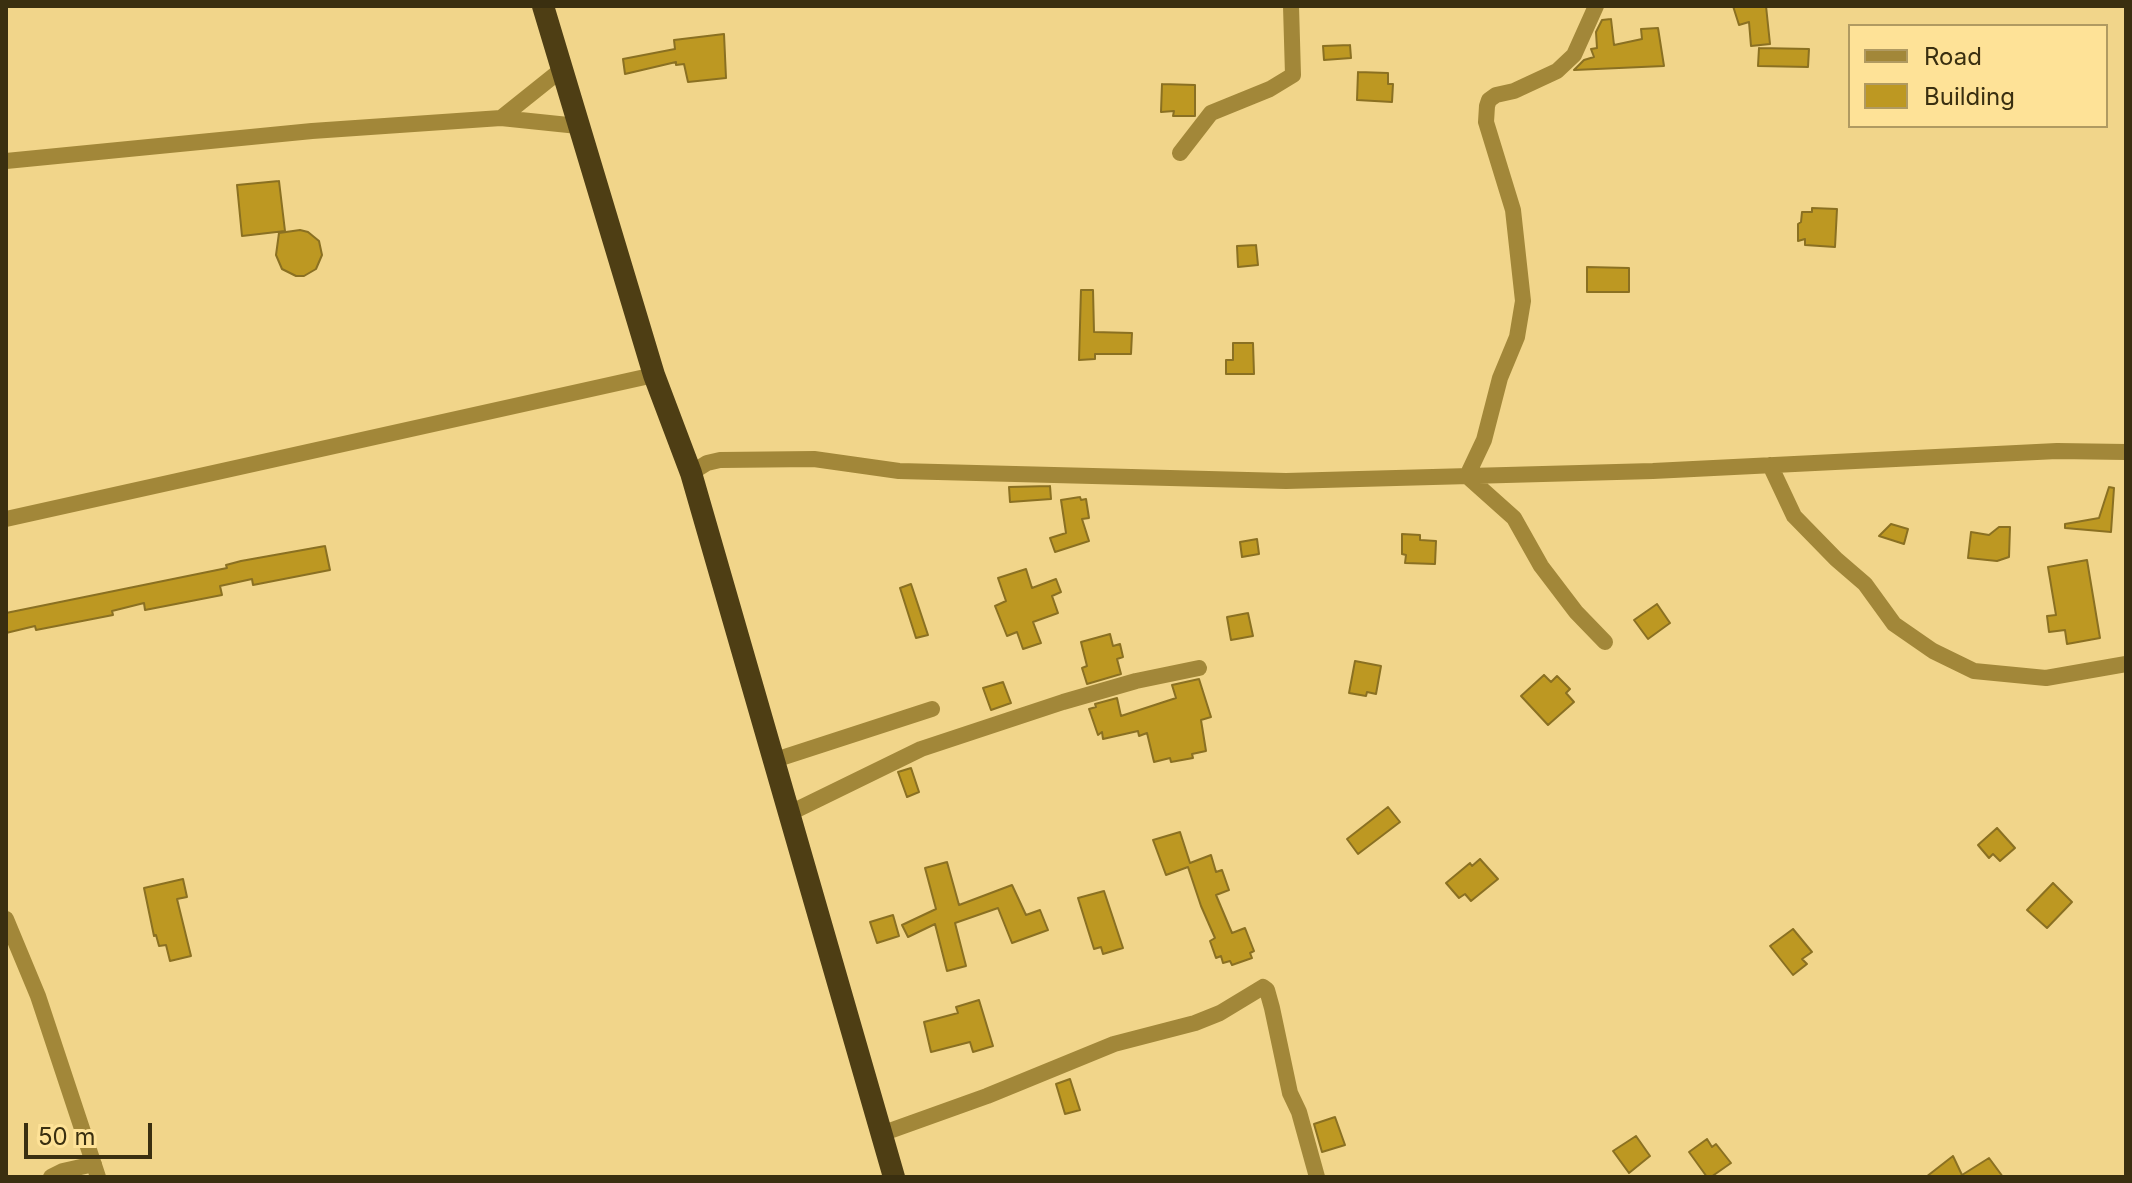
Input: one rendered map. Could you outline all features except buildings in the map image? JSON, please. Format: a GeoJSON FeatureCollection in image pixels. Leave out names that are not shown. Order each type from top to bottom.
{"type":"FeatureCollection","features":[{"type":"Feature","properties":{"kind":"highway"},"geometry":{"type":"LineString","coordinates":[[543,6],[654,375],[691,473],[894,1177]]}},
{"type":"Feature","properties":{"kind":"street"},"geometry":{"type":"LineString","coordinates":[[1180,153],[1211,113],[1270,89],[1293,75],[1291,6]]}},
{"type":"Feature","properties":{"kind":"street"},"geometry":{"type":"LineString","coordinates":[[1467,476],[1484,440],[1500,378],[1517,337],[1523,301],[1513,210],[1486,122],[1487,106],[1496,95],[1557,71],[1574,55],[1596,6]]}},
{"type":"Feature","properties":{"kind":"street"},"geometry":{"type":"LineString","coordinates":[[501,118],[561,70]]}},
{"type":"Feature","properties":{"kind":"street"},"geometry":{"type":"LineString","coordinates":[[6,161],[312,131],[501,118],[578,126]]}},
{"type":"Feature","properties":{"kind":"street"},"geometry":{"type":"LineString","coordinates":[[6,519],[654,375]]}},
{"type":"Feature","properties":{"kind":"street"},"geometry":{"type":"LineString","coordinates":[[691,473],[707,463],[729,459],[814,459],[899,471],[1286,481],[1770,465],[2057,451],[2126,452]]}},
{"type":"Feature","properties":{"kind":"street"},"geometry":{"type":"LineString","coordinates":[[1770,465],[1794,516],[1865,584],[1894,624],[1933,651],[1974,671],[2046,678],[2126,664]]}},
{"type":"Feature","properties":{"kind":"street"},"geometry":{"type":"LineString","coordinates":[[1467,476],[1514,518],[1541,566],[1576,612],[1605,642]]}},
{"type":"Feature","properties":{"kind":"street"},"geometry":{"type":"LineString","coordinates":[[790,813],[921,749],[1063,702],[1136,681],[1199,668]]}},
{"type":"Feature","properties":{"kind":"street"},"geometry":{"type":"LineString","coordinates":[[775,760],[932,709]]}},
{"type":"Feature","properties":{"kind":"street"},"geometry":{"type":"LineString","coordinates":[[6,919],[38,996],[96,1170],[63,1171],[51,1177]]}},
{"type":"Feature","properties":{"kind":"street"},"geometry":{"type":"LineString","coordinates":[[881,1134],[987,1096],[1114,1044],[1195,1023],[1220,1013],[1263,987],[1270,999],[1290,1093],[1299,1112],[1317,1177]]}}]}
